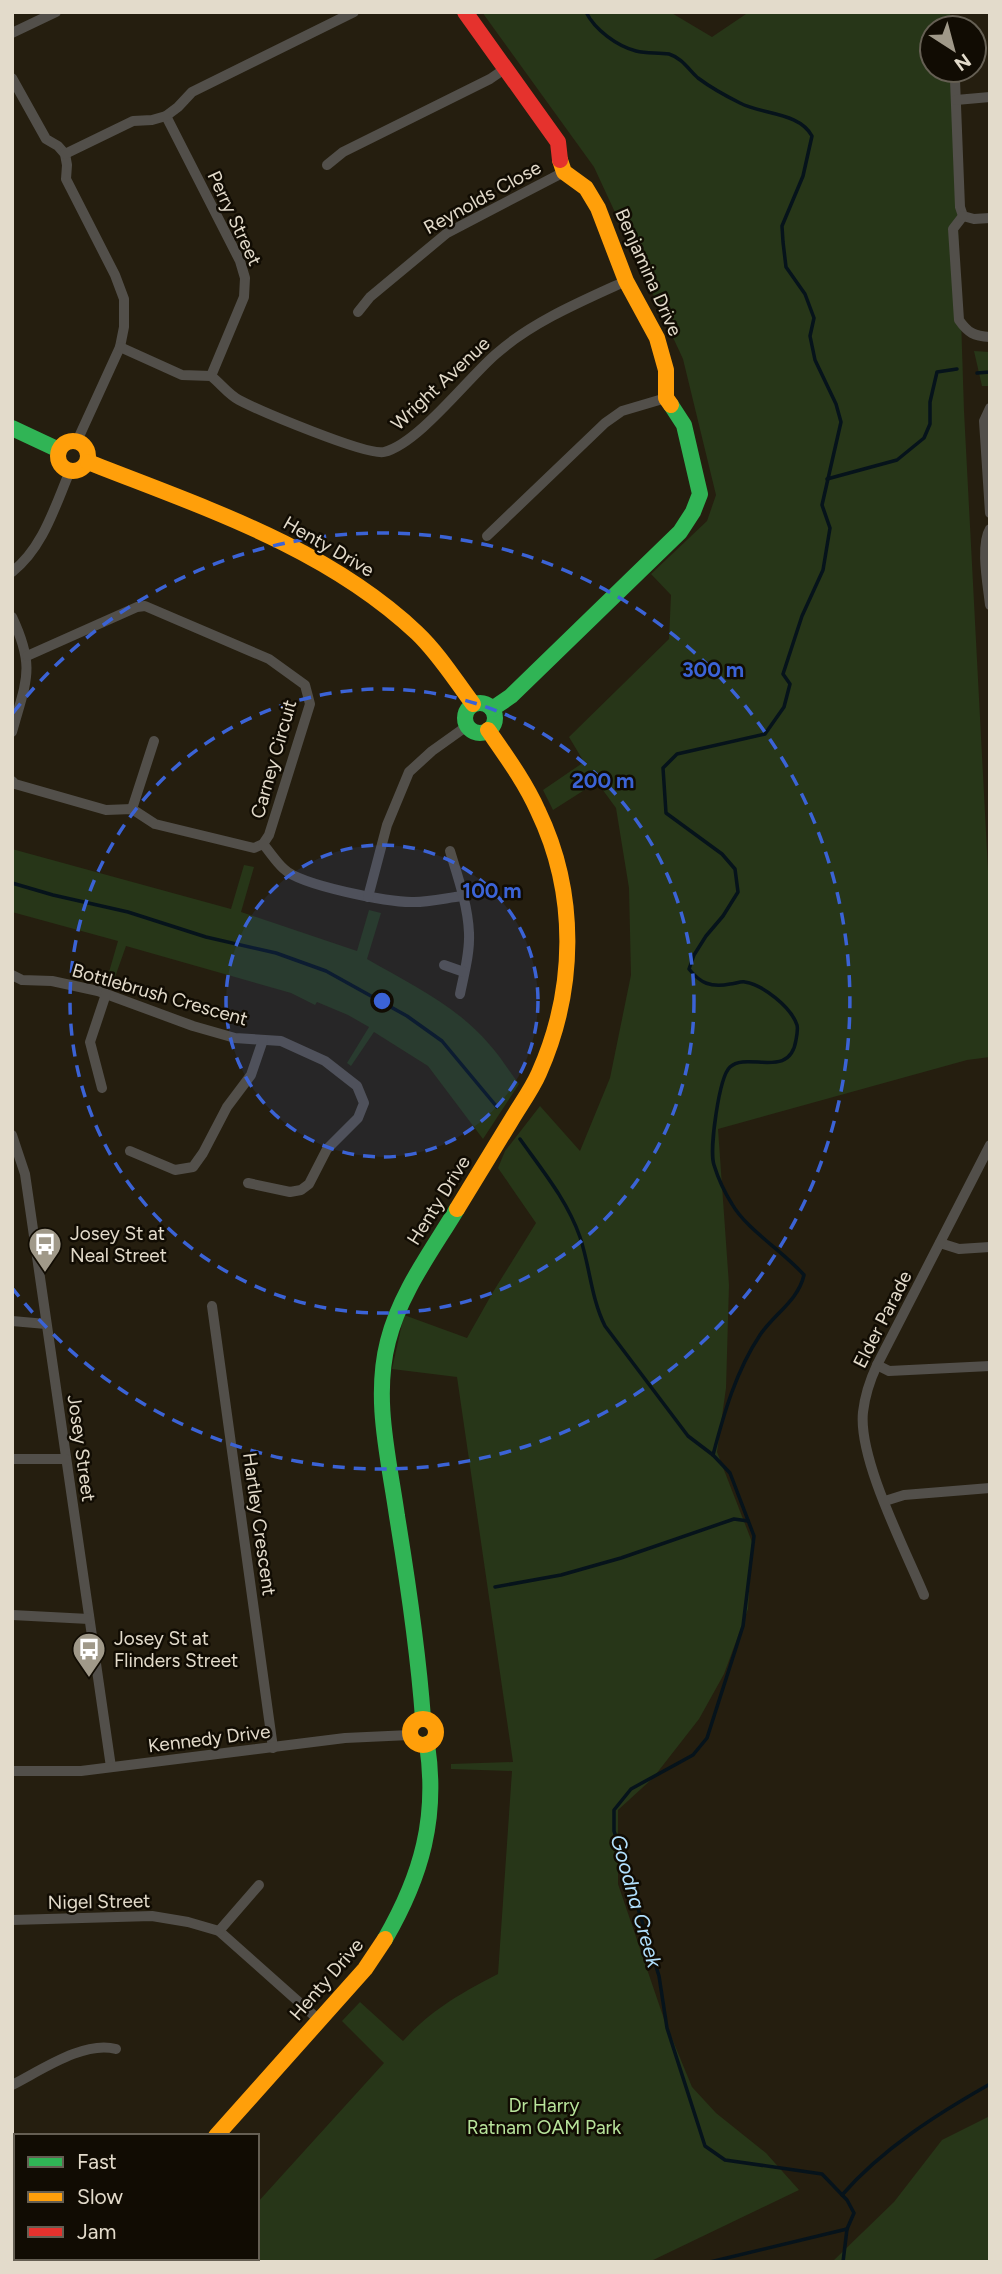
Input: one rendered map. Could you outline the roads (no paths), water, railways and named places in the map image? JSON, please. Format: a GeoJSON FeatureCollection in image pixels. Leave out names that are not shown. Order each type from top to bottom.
{"type":"FeatureCollection","features":[{"type":"Feature","properties":{"kind":"street"},"geometry":{"type":"LineString","coordinates":[[12,33],[56,12]]}},
{"type":"Feature","properties":{"kind":"street"},"geometry":{"type":"LineString","coordinates":[[65,154],[133,121],[166,116],[192,92],[354,12]]}},
{"type":"Feature","properties":{"kind":"street"},"geometry":{"type":"LineString","coordinates":[[465,12],[558,142],[559,158],[564,172]]}},
{"type":"Feature","properties":{"kind":"street"},"geometry":{"type":"LineString","coordinates":[[327,165],[343,152],[490,79],[506,68]]}},
{"type":"Feature","properties":{"kind":"street"},"geometry":{"type":"LineString","coordinates":[[12,78],[46,139],[65,154],[66,179],[115,275],[124,299],[124,327],[120,347],[77,441]]}},
{"type":"Feature","properties":{"kind":"street"},"geometry":{"type":"LineString","coordinates":[[955,84],[960,207],[963,215],[974,219],[990,218]]}},
{"type":"Feature","properties":{"kind":"street"},"geometry":{"type":"LineString","coordinates":[[956,100],[990,97]]}},
{"type":"Feature","properties":{"kind":"street","name":"Perry Street"},"geometry":{"type":"LineString","coordinates":[[166,116],[240,261],[244,278],[244,297],[211,376]]}},
{"type":"Feature","properties":{"kind":"street","name":"Benjamina Drive"},"geometry":{"type":"LineString","coordinates":[[492,709],[511,696],[680,531],[693,512],[700,494],[684,425],[666,398],[666,370],[657,338],[626,281],[598,208],[586,188],[564,172]]}},
{"type":"Feature","properties":{"kind":"street","name":"Reynolds Close"},"geometry":{"type":"LineString","coordinates":[[358,312],[370,297],[447,233],[564,172]]}},
{"type":"Feature","properties":{"kind":"street"},"geometry":{"type":"LineString","coordinates":[[963,215],[953,229],[959,320],[966,331],[976,336],[990,337]]}},
{"type":"Feature","properties":{"kind":"street","name":"Wright Avenue"},"geometry":{"type":"LineString","coordinates":[[211,376],[236,399],[354,447],[376,454],[383,453],[410,440],[496,354],[523,334],[626,281]]}},
{"type":"Feature","properties":{"kind":"street"},"geometry":{"type":"LineString","coordinates":[[120,347],[182,375],[211,376]]}},
{"type":"Feature","properties":{"kind":"street"},"geometry":{"type":"LineString","coordinates":[[487,536],[605,423],[622,411],[666,398]]}},
{"type":"Feature","properties":{"kind":"street"},"geometry":{"type":"LineString","coordinates":[[990,408],[986,411],[984,421],[990,513]]}},
{"type":"Feature","properties":{"kind":"street"},"geometry":{"type":"LineString","coordinates":[[12,428],[59,450]]}},
{"type":"Feature","properties":{"kind":"street"},"geometry":{"type":"LineString","coordinates":[[77,441],[87,448],[88,462],[80,470],[65,469],[58,460],[59,450],[66,443],[77,441]]}},
{"type":"Feature","properties":{"kind":"street","name":"Henty Drive"},"geometry":{"type":"LineString","coordinates":[[88,462],[296,548],[362,589],[418,635],[473,704]]}},
{"type":"Feature","properties":{"kind":"street"},"geometry":{"type":"LineString","coordinates":[[12,572],[27,560],[37,543],[70,471]]}},
{"type":"Feature","properties":{"kind":"street"},"geometry":{"type":"LineString","coordinates":[[990,529],[986,547],[990,605]]}},
{"type":"Feature","properties":{"kind":"street","name":"Carney Circuit"},"geometry":{"type":"LineString","coordinates":[[12,781],[106,810],[132,809],[155,824],[254,848],[263,844],[269,835],[310,705],[305,685],[269,659],[145,606],[137,607],[27,656]]}},
{"type":"Feature","properties":{"kind":"street"},"geometry":{"type":"LineString","coordinates":[[12,617],[27,656],[28,674],[12,732]]}},
{"type":"Feature","properties":{"kind":"street"},"geometry":{"type":"LineString","coordinates":[[473,704],[485,704],[492,709],[494,722],[488,730],[474,732],[467,726],[466,711],[473,704]]}},
{"type":"Feature","properties":{"kind":"street"},"geometry":{"type":"LineString","coordinates":[[368,897],[387,825],[409,772],[432,751],[467,726]]}},
{"type":"Feature","properties":{"kind":"street","name":"Henty Drive"},"geometry":{"type":"LineString","coordinates":[[423,1718],[420,1666],[382,1406],[383,1368],[391,1330],[403,1297],[538,1076],[552,1042],[564,998],[567,958],[566,911],[561,875],[549,835],[529,794],[488,730]]}},
{"type":"Feature","properties":{"kind":"street"},"geometry":{"type":"LineString","coordinates":[[132,809],[154,741]]}},
{"type":"Feature","properties":{"kind":"street"},"geometry":{"type":"LineString","coordinates":[[263,844],[284,869],[295,877],[368,897],[391,902],[417,903],[462,896]]}},
{"type":"Feature","properties":{"kind":"street"},"geometry":{"type":"LineString","coordinates":[[450,851],[469,930],[460,994]]}},
{"type":"Feature","properties":{"kind":"street"},"geometry":{"type":"LineString","coordinates":[[444,965],[464,972]]}},
{"type":"Feature","properties":{"kind":"street","name":"Bottlebrush Crescent"},"geometry":{"type":"LineString","coordinates":[[12,975],[22,980],[52,981],[106,993],[235,1038],[281,1041],[325,1061],[358,1086],[363,1103],[358,1118],[327,1149],[309,1184],[301,1190],[290,1192],[248,1183]]}},
{"type":"Feature","properties":{"kind":"street"},"geometry":{"type":"LineString","coordinates":[[102,1088],[90,1042],[106,993]]}},
{"type":"Feature","properties":{"kind":"street"},"geometry":{"type":"LineString","coordinates":[[130,1152],[175,1170],[193,1167],[227,1107],[251,1075],[263,1040]]}},
{"type":"Feature","properties":{"kind":"street","name":"Josey Street"},"geometry":{"type":"LineString","coordinates":[[12,1135],[25,1174],[111,1767]]}},
{"type":"Feature","properties":{"kind":"street","name":"Elder Parade"},"geometry":{"type":"LineString","coordinates":[[924,1595],[872,1469],[863,1432],[863,1413],[867,1389],[877,1365],[990,1145]]}},
{"type":"Feature","properties":{"kind":"street"},"geometry":{"type":"LineString","coordinates":[[940,1242],[959,1249],[990,1247]]}},
{"type":"Feature","properties":{"kind":"street","name":"Hartley Crescent"},"geometry":{"type":"LineString","coordinates":[[212,1306],[273,1748]]}},
{"type":"Feature","properties":{"kind":"street"},"geometry":{"type":"LineString","coordinates":[[12,1321],[46,1324]]}},
{"type":"Feature","properties":{"kind":"street"},"geometry":{"type":"LineString","coordinates":[[877,1365],[889,1371],[990,1366]]}},
{"type":"Feature","properties":{"kind":"street"},"geometry":{"type":"LineString","coordinates":[[12,1460],[66,1459]]}},
{"type":"Feature","properties":{"kind":"street"},"geometry":{"type":"LineString","coordinates":[[885,1501],[904,1495],[990,1488]]}},
{"type":"Feature","properties":{"kind":"street"},"geometry":{"type":"LineString","coordinates":[[12,1615],[89,1619]]}},
{"type":"Feature","properties":{"kind":"street"},"geometry":{"type":"LineString","coordinates":[[423,1718],[433,1722],[435,1738],[427,1744],[416,1743],[410,1735],[412,1725],[423,1718]]}},
{"type":"Feature","properties":{"kind":"street","name":"Kennedy Drive"},"geometry":{"type":"LineString","coordinates":[[12,1771],[81,1771],[345,1738],[410,1735]]}},
{"type":"Feature","properties":{"kind":"street","name":"Henty Drive"},"geometry":{"type":"LineString","coordinates":[[218,2134],[365,1969],[401,1911],[417,1871],[432,1807],[432,1768],[427,1744]]}},
{"type":"Feature","properties":{"kind":"street"},"geometry":{"type":"LineString","coordinates":[[219,1931],[259,1885]]}},
{"type":"Feature","properties":{"kind":"street","name":"Nigel Street"},"geometry":{"type":"LineString","coordinates":[[12,1920],[152,1916],[219,1931],[319,2020]]}},
{"type":"Feature","properties":{"kind":"street"},"geometry":{"type":"LineString","coordinates":[[12,2085],[84,2050],[105,2046],[116,2049]]}},
{"type":"Feature","properties":{"kind":"waterway","name":"Goodna Creek"},"geometry":{"type":"LineString","coordinates":[[586,12],[601,31],[621,45],[640,52],[674,56],[698,78],[718,91],[749,107],[790,118],[806,128],[812,136],[803,176],[782,226],[783,242],[786,267],[805,294],[814,318],[810,336],[815,360],[836,404],[841,422],[822,505],[830,528],[823,570],[802,616],[783,674],[790,684],[784,707],[765,734],[677,754],[663,768],[666,813],[722,854],[735,869],[738,892],[706,936],[689,969],[697,978],[712,985],[743,982],[760,987],[783,1004],[794,1018],[797,1027],[792,1052],[786,1059],[777,1062],[737,1063],[730,1067],[719,1098],[713,1157],[724,1190],[746,1222],[804,1275],[797,1292],[760,1335],[744,1363],[726,1408],[713,1455]]}},
{"type":"Feature","properties":{"kind":"waterway"},"geometry":{"type":"LineString","coordinates":[[827,479],[897,460],[924,438],[930,424],[930,402],[937,372],[957,369]]}},
{"type":"Feature","properties":{"kind":"waterway"},"geometry":{"type":"LineString","coordinates":[[977,373],[990,372]]}},
{"type":"Feature","properties":{"kind":"waterway"},"geometry":{"type":"LineString","coordinates":[[12,883],[128,912],[206,937],[276,953],[326,971],[407,1016],[442,1041],[497,1107]]}},
{"type":"Feature","properties":{"kind":"waterway","name":"Goodna Creek"},"geometry":{"type":"LineString","coordinates":[[520,1139],[575,1223],[605,1326],[688,1436],[713,1455],[730,1473],[754,1536],[743,1626],[707,1738],[693,1755],[631,1789],[614,1810],[614,1831],[659,1976],[667,2028],[705,2146],[725,2160],[822,2174],[847,2200],[854,2213],[847,2229],[843,2262]]}},
{"type":"Feature","properties":{"kind":"waterway"},"geometry":{"type":"LineString","coordinates":[[495,1587],[561,1575],[621,1558],[734,1519],[748,1521]]}},
{"type":"Feature","properties":{"kind":"waterway"},"geometry":{"type":"LineString","coordinates":[[842,2195],[892,2148],[990,2084]]}},
{"type":"Feature","properties":{"kind":"waterway"},"geometry":{"type":"LineString","coordinates":[[710,2262],[847,2229]]}},
{"type":"Feature","properties":{"kind":"place","name":"Josey St at Neal Street"},"geometry":{"type":"Point","coordinates":[45,1274]}},
{"type":"Feature","properties":{"kind":"place","name":"Josey St at Flinders Street"},"geometry":{"type":"Point","coordinates":[89,1679]}},
{"type":"Feature","properties":{"kind":"park label","name":"Dr Harry Ratnam OAM Park"},"geometry":{"type":"Point","coordinates":[544,2116]}}]}
